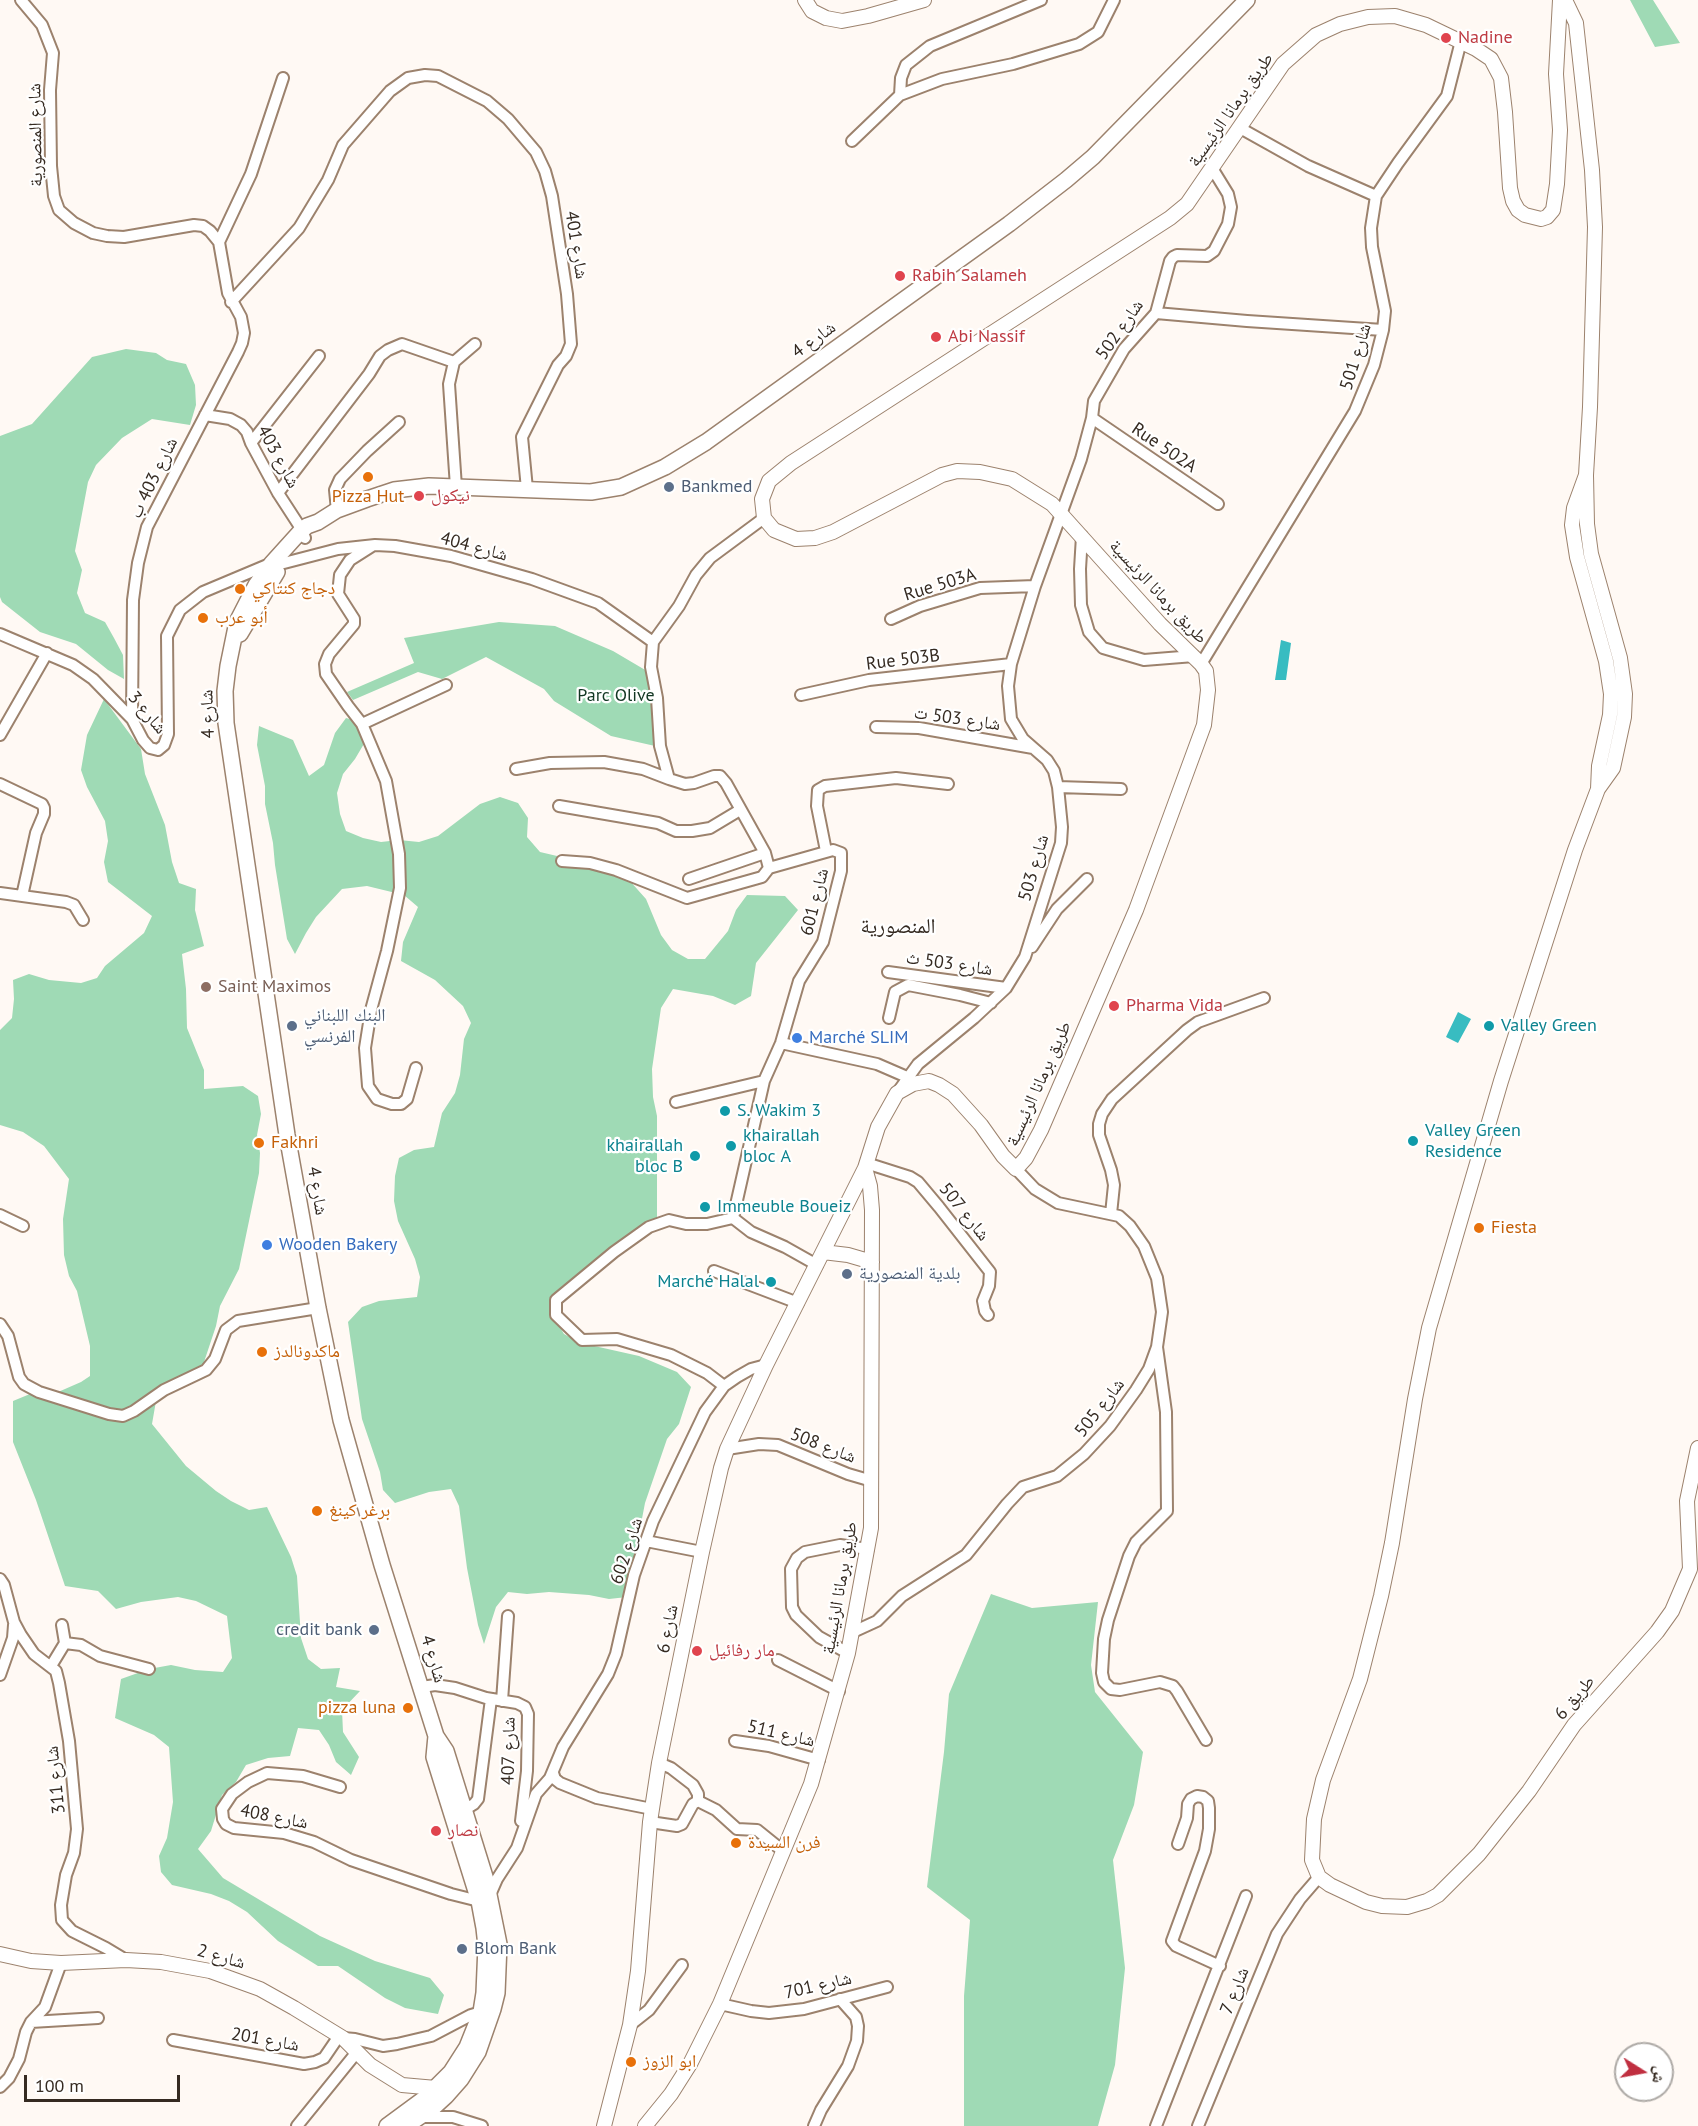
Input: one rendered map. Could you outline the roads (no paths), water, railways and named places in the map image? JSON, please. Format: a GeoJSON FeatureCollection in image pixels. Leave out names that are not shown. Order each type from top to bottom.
{"type":"FeatureCollection","features":[{"type":"Feature","properties":{"kind":"main road","name":"شارع 4"},"geometry":{"type":"LineString","coordinates":[[474,1864],[464,1810],[446,1751],[436,1736],[382,1565],[341,1420],[318,1308],[287,1135],[226,723],[226,683],[237,622],[278,563],[304,534],[307,526],[337,510],[394,490],[429,486],[591,492],[621,487],[665,467],[706,442],[1010,224],[1066,180],[1093,157],[1247,0]]}},
{"type":"Feature","properties":{"kind":"main road","name":"شارع 4"},"geometry":{"type":"LineString","coordinates":[[406,2126],[417,2112],[441,2092],[487,2010],[484,1898],[474,1864],[434,1757],[436,1736]]}},
{"type":"Feature","properties":{"kind":"main road","name":"شارع 4"},"geometry":{"type":"LineString","coordinates":[[387,2126],[417,2112]]}},
{"type":"Feature","properties":{"kind":"street","name":"شارع المنصورية"},"geometry":{"type":"LineString","coordinates":[[21,0],[42,26],[53,53],[50,90],[51,166],[54,196],[60,210],[74,223],[107,236],[124,237],[194,225],[203,226],[219,242]]}},
{"type":"Feature","properties":{"kind":"street"},"geometry":{"type":"LineString","coordinates":[[805,0],[812,11],[826,18],[842,21],[924,0]]}},
{"type":"Feature","properties":{"kind":"street"},"geometry":{"type":"LineString","coordinates":[[900,95],[901,78],[906,65],[930,46],[1041,0]]}},
{"type":"Feature","properties":{"kind":"street"},"geometry":{"type":"LineString","coordinates":[[852,141],[900,95],[942,79],[1012,64],[1080,44],[1098,32],[1114,0]]}},
{"type":"Feature","properties":{"kind":"street","name":"طريق برمانا الرئيسية"},"geometry":{"type":"LineString","coordinates":[[645,2126],[671,2094],[690,2064],[720,2004],[812,1784],[853,1632],[868,1549],[872,1481],[872,1210],[865,1166],[878,1127],[897,1093],[928,1081],[939,1084],[953,1094],[1016,1169],[1030,1152],[1136,910],[1204,725],[1208,690],[1206,672],[1198,660],[1160,624],[1052,504],[1012,479],[980,472],[957,471],[942,475],[833,532],[815,538],[796,539],[774,530],[764,518],[762,499],[769,481],[791,463],[1170,218],[1186,204],[1283,64],[1316,35],[1340,24],[1368,17],[1395,16],[1426,25],[1461,41],[1491,59],[1501,78],[1513,201],[1518,210],[1525,215],[1541,219],[1547,217],[1553,210],[1557,184],[1560,130],[1556,74],[1560,0]]}},
{"type":"Feature","properties":{"kind":"street"},"geometry":{"type":"LineString","coordinates":[[1319,1877],[1312,1855],[1314,1819],[1323,1780],[1360,1679],[1381,1596],[1429,1328],[1501,1081],[1575,850],[1598,789],[1613,768],[1624,717],[1625,694],[1616,642],[1591,554],[1587,524],[1586,475],[1591,396],[1595,227],[1592,170],[1576,23],[1565,0]]}},
{"type":"Feature","properties":{"kind":"street","name":"شارع 501"},"geometry":{"type":"LineString","coordinates":[[1198,660],[1355,411],[1374,365],[1383,330],[1385,310],[1372,247],[1371,228],[1376,196],[1446,96],[1461,41]]}},
{"type":"Feature","properties":{"kind":"street","name":"شارع 401"},"geometry":{"type":"LineString","coordinates":[[231,302],[299,228],[328,180],[343,145],[390,92],[408,78],[425,75],[438,76],[487,101],[508,119],[537,152],[545,171],[552,196],[563,268],[571,344],[522,437],[527,489]]}},
{"type":"Feature","properties":{"kind":"street"},"geometry":{"type":"LineString","coordinates":[[231,302],[219,242],[251,174],[283,78]]}},
{"type":"Feature","properties":{"kind":"street"},"geometry":{"type":"LineString","coordinates":[[1240,128],[1308,166],[1376,196]]}},
{"type":"Feature","properties":{"kind":"street","name":"شارع 502"},"geometry":{"type":"LineString","coordinates":[[1062,515],[1081,459],[1094,401],[1124,349],[1156,313],[1170,261],[1177,255],[1207,256],[1214,251],[1228,224],[1231,207],[1228,194],[1212,168]]}},
{"type":"Feature","properties":{"kind":"street","name":"شارع 403 ب"},"geometry":{"type":"LineString","coordinates":[[132,719],[131,635],[138,563],[147,527],[242,344],[241,317],[231,302]]}},
{"type":"Feature","properties":{"kind":"street"},"geometry":{"type":"LineString","coordinates":[[1156,313],[1383,330]]}},
{"type":"Feature","properties":{"kind":"street"},"geometry":{"type":"LineString","coordinates":[[456,486],[449,384],[454,362],[475,344]]}},
{"type":"Feature","properties":{"kind":"street"},"geometry":{"type":"LineString","coordinates":[[278,493],[369,374],[380,356],[388,350],[397,345],[408,345],[454,362]]}},
{"type":"Feature","properties":{"kind":"street"},"geometry":{"type":"LineString","coordinates":[[251,443],[319,356]]}},
{"type":"Feature","properties":{"kind":"street","name":"شارع 403"},"geometry":{"type":"LineString","coordinates":[[205,415],[222,417],[241,425],[247,432],[278,493],[304,534]]}},
{"type":"Feature","properties":{"kind":"street","name":"Rue 502A"},"geometry":{"type":"LineString","coordinates":[[1092,418],[1218,504]]}},
{"type":"Feature","properties":{"kind":"street"},"geometry":{"type":"LineString","coordinates":[[337,510],[334,490],[340,479],[399,422]]}},
{"type":"Feature","properties":{"kind":"street","name":"شارع 503"},"geometry":{"type":"LineString","coordinates":[[897,1093],[918,1064],[992,1003],[1006,988],[1025,957],[1060,843],[1062,827],[1054,771],[1047,760],[1023,739],[1011,719],[1008,686],[1011,664],[1035,586],[1062,515]]}},
{"type":"Feature","properties":{"kind":"street"},"geometry":{"type":"LineString","coordinates":[[669,779],[660,746],[657,698],[651,667],[653,642],[679,606],[696,575],[710,558],[764,518]]}},
{"type":"Feature","properties":{"kind":"street"},"geometry":{"type":"LineString","coordinates":[[1082,536],[1081,605],[1089,632],[1103,648],[1144,660],[1198,660]]}},
{"type":"Feature","properties":{"kind":"street"},"geometry":{"type":"LineString","coordinates":[[375,544],[350,560],[340,575],[338,594],[354,619],[354,624],[329,654],[325,663],[326,674],[362,724],[386,781],[399,854],[400,888],[387,951],[371,1010],[365,1048],[368,1086],[377,1099],[392,1104],[401,1104],[406,1099],[416,1068]]}},
{"type":"Feature","properties":{"kind":"street","name":"شارع 404"},"geometry":{"type":"LineString","coordinates":[[278,563],[338,549],[375,544],[459,558],[564,590],[598,603],[653,642]]}},
{"type":"Feature","properties":{"kind":"street","name":"شارع 3"},"geometry":{"type":"LineString","coordinates":[[0,634],[47,653],[93,679],[132,719],[150,748],[158,750],[164,745],[168,734],[167,636],[180,610],[192,598],[203,592],[278,563]]}},
{"type":"Feature","properties":{"kind":"street","name":"شارع 3"},"geometry":{"type":"LineString","coordinates":[[226,583],[262,586]]}},
{"type":"Feature","properties":{"kind":"street","name":"Rue 503A"},"geometry":{"type":"LineString","coordinates":[[891,619],[920,606],[980,588],[1035,586]]}},
{"type":"Feature","properties":{"kind":"street"},"geometry":{"type":"LineString","coordinates":[[0,735],[47,653]]}},
{"type":"Feature","properties":{"kind":"street","name":"Rue 503B"},"geometry":{"type":"LineString","coordinates":[[801,695],[869,680],[1011,664]]}},
{"type":"Feature","properties":{"kind":"street"},"geometry":{"type":"LineString","coordinates":[[362,724],[446,685]]}},
{"type":"Feature","properties":{"kind":"street","name":"شارع 503 ت"},"geometry":{"type":"LineString","coordinates":[[876,727],[919,728],[1033,748]]}},
{"type":"Feature","properties":{"kind":"street"},"geometry":{"type":"LineString","coordinates":[[516,769],[550,763],[604,762],[643,769],[685,784],[720,776],[765,853],[769,868]]}},
{"type":"Feature","properties":{"kind":"street"},"geometry":{"type":"LineString","coordinates":[[826,851],[817,806],[818,790],[825,786],[897,778],[948,784]]}},
{"type":"Feature","properties":{"kind":"street"},"geometry":{"type":"LineString","coordinates":[[0,784],[42,804],[44,808],[22,896]]}},
{"type":"Feature","properties":{"kind":"street"},"geometry":{"type":"LineString","coordinates":[[1058,787],[1121,789]]}},
{"type":"Feature","properties":{"kind":"street"},"geometry":{"type":"LineString","coordinates":[[559,806],[658,823],[676,831],[710,828],[740,810]]}},
{"type":"Feature","properties":{"kind":"street","name":"شارع 601"},"geometry":{"type":"LineString","coordinates":[[562,861],[590,863],[615,870],[687,898],[762,877],[769,868],[826,851],[838,850],[841,853],[842,862],[827,931],[820,950],[799,981],[781,1043],[764,1081],[733,1218]]}},
{"type":"Feature","properties":{"kind":"street"},"geometry":{"type":"LineString","coordinates":[[689,879],[765,853]]}},
{"type":"Feature","properties":{"kind":"street"},"geometry":{"type":"LineString","coordinates":[[1025,957],[1057,909],[1087,879]]}},
{"type":"Feature","properties":{"kind":"street"},"geometry":{"type":"LineString","coordinates":[[0,893],[66,902],[74,905],[83,920]]}},
{"type":"Feature","properties":{"kind":"street","name":"شارع 503 ث"},"geometry":{"type":"LineString","coordinates":[[888,972],[1006,988]]}},
{"type":"Feature","properties":{"kind":"street"},"geometry":{"type":"LineString","coordinates":[[889,1018],[895,992],[908,985],[992,1003]]}},
{"type":"Feature","properties":{"kind":"street"},"geometry":{"type":"LineString","coordinates":[[1111,1214],[1114,1185],[1099,1135],[1099,1124],[1102,1114],[1112,1099],[1198,1022],[1263,998]]}},
{"type":"Feature","properties":{"kind":"street"},"geometry":{"type":"LineString","coordinates":[[781,1043],[877,1064],[907,1077]]}},
{"type":"Feature","properties":{"kind":"street"},"geometry":{"type":"LineString","coordinates":[[676,1102],[764,1081]]}},
{"type":"Feature","properties":{"kind":"street","name":"شارع 6"},"geometry":{"type":"LineString","coordinates":[[604,2126],[630,2025],[638,1971],[651,1816],[659,1763],[702,1552],[727,1449],[865,1166]]}},
{"type":"Feature","properties":{"kind":"street","name":"شارع 507"},"geometry":{"type":"LineString","coordinates":[[865,1166],[910,1177],[918,1182],[939,1207],[990,1272],[989,1286],[983,1301],[988,1315]]}},
{"type":"Feature","properties":{"kind":"street","name":"شارع 505"},"geometry":{"type":"LineString","coordinates":[[853,1632],[877,1621],[908,1591],[966,1555],[1023,1487],[1057,1476],[1084,1454],[1110,1426],[1136,1390],[1149,1369],[1157,1347],[1162,1312],[1157,1278],[1144,1246],[1130,1226],[1119,1216],[1058,1203],[1035,1189],[1016,1169]]}},
{"type":"Feature","properties":{"kind":"street"},"geometry":{"type":"LineString","coordinates":[[845,1209],[872,1210]]}},
{"type":"Feature","properties":{"kind":"street"},"geometry":{"type":"LineString","coordinates":[[0,1215],[23,1226]]}},
{"type":"Feature","properties":{"kind":"street"},"geometry":{"type":"LineString","coordinates":[[724,1386],[707,1373],[671,1354],[617,1340],[582,1340],[556,1315],[556,1300],[614,1252],[649,1227],[669,1220],[686,1224],[707,1224],[733,1218],[751,1232],[820,1259],[848,1255],[872,1262]]}},
{"type":"Feature","properties":{"kind":"street"},"geometry":{"type":"LineString","coordinates":[[714,1271],[798,1303]]}},
{"type":"Feature","properties":{"kind":"street"},"geometry":{"type":"LineString","coordinates":[[0,1324],[10,1344],[19,1377],[24,1384],[39,1392],[118,1416],[134,1411],[164,1390],[206,1370],[214,1359],[226,1330],[238,1321],[318,1308]]}},
{"type":"Feature","properties":{"kind":"street"},"geometry":{"type":"LineString","coordinates":[[1157,1347],[1166,1412],[1167,1510],[1136,1542],[1129,1556],[1106,1630],[1102,1673],[1104,1682],[1111,1689],[1120,1690],[1160,1682],[1173,1686],[1206,1740]]}},
{"type":"Feature","properties":{"kind":"street","name":"شارع 602"},"geometry":{"type":"LineString","coordinates":[[507,1863],[517,1848],[536,1794],[553,1773],[563,1747],[580,1716],[602,1686],[616,1654],[634,1575],[646,1541],[659,1508],[705,1412],[724,1386],[751,1369],[766,1365]]}},
{"type":"Feature","properties":{"kind":"street","name":"شارع 508"},"geometry":{"type":"LineString","coordinates":[[727,1449],[759,1444],[778,1445],[848,1474],[872,1481]]}},
{"type":"Feature","properties":{"kind":"street","name":"طريق 6"},"geometry":{"type":"LineString","coordinates":[[1319,1877],[1347,1894],[1382,1906],[1407,1908],[1427,1901],[1444,1889],[1501,1828],[1574,1725],[1657,1632],[1672,1611],[1690,1569],[1687,1501],[1698,1448]]}},
{"type":"Feature","properties":{"kind":"street"},"geometry":{"type":"LineString","coordinates":[[646,1541],[702,1552]]}},
{"type":"Feature","properties":{"kind":"street"},"geometry":{"type":"LineString","coordinates":[[848,1653],[814,1633],[796,1615],[792,1607],[791,1569],[797,1558],[805,1552],[840,1545],[868,1549]]}},
{"type":"Feature","properties":{"kind":"street","name":"شارع 311"},"geometry":{"type":"LineString","coordinates":[[0,1579],[4,1585],[14,1622],[34,1654],[51,1666],[58,1676],[69,1741],[77,1828],[74,1853],[66,1875],[60,1911],[62,1920],[72,1931],[126,1960]]}},
{"type":"Feature","properties":{"kind":"street"},"geometry":{"type":"LineString","coordinates":[[464,1810],[478,1799],[497,1700],[508,1616]]}},
{"type":"Feature","properties":{"kind":"street"},"geometry":{"type":"LineString","coordinates":[[0,1675],[14,1638],[14,1622]]}},
{"type":"Feature","properties":{"kind":"street"},"geometry":{"type":"LineString","coordinates":[[51,1666],[65,1643],[62,1625]]}},
{"type":"Feature","properties":{"kind":"street"},"geometry":{"type":"LineString","coordinates":[[65,1643],[81,1645],[100,1656],[149,1669]]}},
{"type":"Feature","properties":{"kind":"street"},"geometry":{"type":"LineString","coordinates":[[778,1660],[839,1690]]}},
{"type":"Feature","properties":{"kind":"street","name":"شارع 407"},"geometry":{"type":"LineString","coordinates":[[422,1687],[446,1686],[522,1705],[528,1714],[527,1771],[522,1814],[517,1837],[507,1863]]}},
{"type":"Feature","properties":{"kind":"street","name":"شارع 511"},"geometry":{"type":"LineString","coordinates":[[735,1741],[769,1746],[819,1760]]}},
{"type":"Feature","properties":{"kind":"street"},"geometry":{"type":"LineString","coordinates":[[659,1763],[688,1780],[698,1794],[698,1801]]}},
{"type":"Feature","properties":{"kind":"street","name":"شارع 408"},"geometry":{"type":"LineString","coordinates":[[340,1787],[303,1776],[267,1773],[248,1782],[232,1794],[222,1809],[223,1819],[226,1824],[234,1828],[284,1833],[314,1842],[351,1860],[451,1894],[484,1898]]}},
{"type":"Feature","properties":{"kind":"street"},"geometry":{"type":"LineString","coordinates":[[553,1773],[555,1779],[560,1783],[677,1826],[682,1824],[693,1804],[698,1801]]}},
{"type":"Feature","properties":{"kind":"street"},"geometry":{"type":"LineString","coordinates":[[1178,1844],[1187,1818],[1188,1804],[1197,1796],[1203,1797],[1208,1801],[1209,1808],[1209,1829],[1205,1851],[1172,1941],[1176,1946],[1220,1965]]}},
{"type":"Feature","properties":{"kind":"street"},"geometry":{"type":"LineString","coordinates":[[698,1801],[716,1810],[737,1829],[753,1829],[760,1832],[783,1851]]}},
{"type":"Feature","properties":{"kind":"street"},"geometry":{"type":"LineString","coordinates":[[484,1898],[507,1863]]}},
{"type":"Feature","properties":{"kind":"street","name":"شارع 7"},"geometry":{"type":"LineString","coordinates":[[1198,2126],[1277,1934],[1300,1899],[1319,1877]]}},
{"type":"Feature","properties":{"kind":"street"},"geometry":{"type":"LineString","coordinates":[[1156,2126],[1246,1896]]}},
{"type":"Feature","properties":{"kind":"street","name":"شارع 2"},"geometry":{"type":"LineString","coordinates":[[0,1954],[31,1961],[61,1963],[126,1960],[185,1965],[231,1977],[260,1989],[341,2037],[370,2065],[402,2085],[441,2092]]}},
{"type":"Feature","properties":{"kind":"street"},"geometry":{"type":"LineString","coordinates":[[0,2087],[9,2078],[19,2059],[31,2022],[45,2007],[61,1963]]}},
{"type":"Feature","properties":{"kind":"street"},"geometry":{"type":"LineString","coordinates":[[630,2025],[649,2010],[682,1965]]}},
{"type":"Feature","properties":{"kind":"street","name":"شارع 701"},"geometry":{"type":"LineString","coordinates":[[720,2004],[751,2012],[769,2013],[804,2009],[887,1987]]}},
{"type":"Feature","properties":{"kind":"street"},"geometry":{"type":"LineString","coordinates":[[814,2126],[848,2066],[857,2041],[856,2017],[840,1999]]}},
{"type":"Feature","properties":{"kind":"street"},"geometry":{"type":"LineString","coordinates":[[341,2037],[383,2046],[396,2044],[431,2036],[487,2010]]}},
{"type":"Feature","properties":{"kind":"street"},"geometry":{"type":"LineString","coordinates":[[31,2022],[98,2018]]}},
{"type":"Feature","properties":{"kind":"street","name":"شارع 201"},"geometry":{"type":"LineString","coordinates":[[172,2040],[304,2064],[324,2058],[341,2037]]}},
{"type":"Feature","properties":{"kind":"street"},"geometry":{"type":"LineString","coordinates":[[297,2126],[357,2052]]}},
{"type":"Feature","properties":{"kind":"street","name":"شارع 2"},"geometry":{"type":"LineString","coordinates":[[402,2085],[417,2112]]}},
{"type":"Feature","properties":{"kind":"street"},"geometry":{"type":"LineString","coordinates":[[441,2092],[453,2117]]}},
{"type":"Feature","properties":{"kind":"street"},"geometry":{"type":"LineString","coordinates":[[417,2112],[453,2117],[482,2126]]}},
{"type":"Feature","properties":{"kind":"water"},"geometry":{"type":"Polygon","coordinates":[[[1281,640],[1291,643],[1286,680],[1275,680],[1281,640]]]}},
{"type":"Feature","properties":{"kind":"water"},"geometry":{"type":"Polygon","coordinates":[[[1458,1012],[1471,1019],[1458,1043],[1446,1037],[1458,1012]]]}},
{"type":"Feature","properties":{"kind":"place","name":"Nadine"},"geometry":{"type":"Point","coordinates":[1446,38]}},
{"type":"Feature","properties":{"kind":"place","name":"Rabih Salameh"},"geometry":{"type":"Point","coordinates":[900,276]}},
{"type":"Feature","properties":{"kind":"place","name":"Abi Nassif"},"geometry":{"type":"Point","coordinates":[936,337]}},
{"type":"Feature","properties":{"kind":"place","name":"Pizza Hut"},"geometry":{"type":"Point","coordinates":[368,477]}},
{"type":"Feature","properties":{"kind":"place","name":"Bankmed"},"geometry":{"type":"Point","coordinates":[669,487]}},
{"type":"Feature","properties":{"kind":"place","name":"نيكول"},"geometry":{"type":"Point","coordinates":[419,496]}},
{"type":"Feature","properties":{"kind":"place","name":"دجاج كنتاكي"},"geometry":{"type":"Point","coordinates":[240,589]}},
{"type":"Feature","properties":{"kind":"place","name":"أبو عرب"},"geometry":{"type":"Point","coordinates":[203,618]}},
{"type":"Feature","properties":{"kind":"place","name":"Saint Maximos"},"geometry":{"type":"Point","coordinates":[206,987]}},
{"type":"Feature","properties":{"kind":"place","name":"Pharma Vida"},"geometry":{"type":"Point","coordinates":[1114,1006]}},
{"type":"Feature","properties":{"kind":"place","name":"البنك اللبناني الفرنسي"},"geometry":{"type":"Point","coordinates":[292,1026]}},
{"type":"Feature","properties":{"kind":"place","name":"Valley Green"},"geometry":{"type":"Point","coordinates":[1489,1026]}},
{"type":"Feature","properties":{"kind":"place","name":"Marché SLIM"},"geometry":{"type":"Point","coordinates":[797,1038]}},
{"type":"Feature","properties":{"kind":"place","name":"S. Wakim 3"},"geometry":{"type":"Point","coordinates":[725,1111]}},
{"type":"Feature","properties":{"kind":"place","name":"Valley Green Residence"},"geometry":{"type":"Point","coordinates":[1413,1141]}},
{"type":"Feature","properties":{"kind":"place","name":"Fakhri"},"geometry":{"type":"Point","coordinates":[259,1143]}},
{"type":"Feature","properties":{"kind":"place","name":"khairallah bloc A"},"geometry":{"type":"Point","coordinates":[731,1146]}},
{"type":"Feature","properties":{"kind":"place","name":"khairallah bloc B"},"geometry":{"type":"Point","coordinates":[695,1156]}},
{"type":"Feature","properties":{"kind":"place","name":"Immeuble Boueiz"},"geometry":{"type":"Point","coordinates":[705,1207]}},
{"type":"Feature","properties":{"kind":"place","name":"Fiesta"},"geometry":{"type":"Point","coordinates":[1479,1228]}},
{"type":"Feature","properties":{"kind":"place","name":"Wooden Bakery"},"geometry":{"type":"Point","coordinates":[267,1245]}},
{"type":"Feature","properties":{"kind":"place","name":"بلدية المنصورية"},"geometry":{"type":"Point","coordinates":[847,1274]}},
{"type":"Feature","properties":{"kind":"place","name":"Marché Halal"},"geometry":{"type":"Point","coordinates":[771,1282]}},
{"type":"Feature","properties":{"kind":"place","name":"ماكدونالدز"},"geometry":{"type":"Point","coordinates":[262,1352]}},
{"type":"Feature","properties":{"kind":"place","name":"برغر كينغ"},"geometry":{"type":"Point","coordinates":[317,1511]}},
{"type":"Feature","properties":{"kind":"place","name":"credit bank"},"geometry":{"type":"Point","coordinates":[374,1630]}},
{"type":"Feature","properties":{"kind":"place","name":"مار رفائيل"},"geometry":{"type":"Point","coordinates":[697,1651]}},
{"type":"Feature","properties":{"kind":"place","name":"pizza luna"},"geometry":{"type":"Point","coordinates":[408,1708]}},
{"type":"Feature","properties":{"kind":"place","name":"نصار"},"geometry":{"type":"Point","coordinates":[436,1831]}},
{"type":"Feature","properties":{"kind":"place","name":"فرن السيدة"},"geometry":{"type":"Point","coordinates":[736,1843]}},
{"type":"Feature","properties":{"kind":"place","name":"Blom Bank"},"geometry":{"type":"Point","coordinates":[462,1949]}},
{"type":"Feature","properties":{"kind":"place","name":"ابو الزوز"},"geometry":{"type":"Point","coordinates":[631,2062]}},
{"type":"Feature","properties":{"kind":"district","name":"المنصورية"},"geometry":{"type":"Point","coordinates":[898,927]}},
{"type":"Feature","properties":{"kind":"park label","name":"Parc Olive"},"geometry":{"type":"Point","coordinates":[616,696]}}]}
